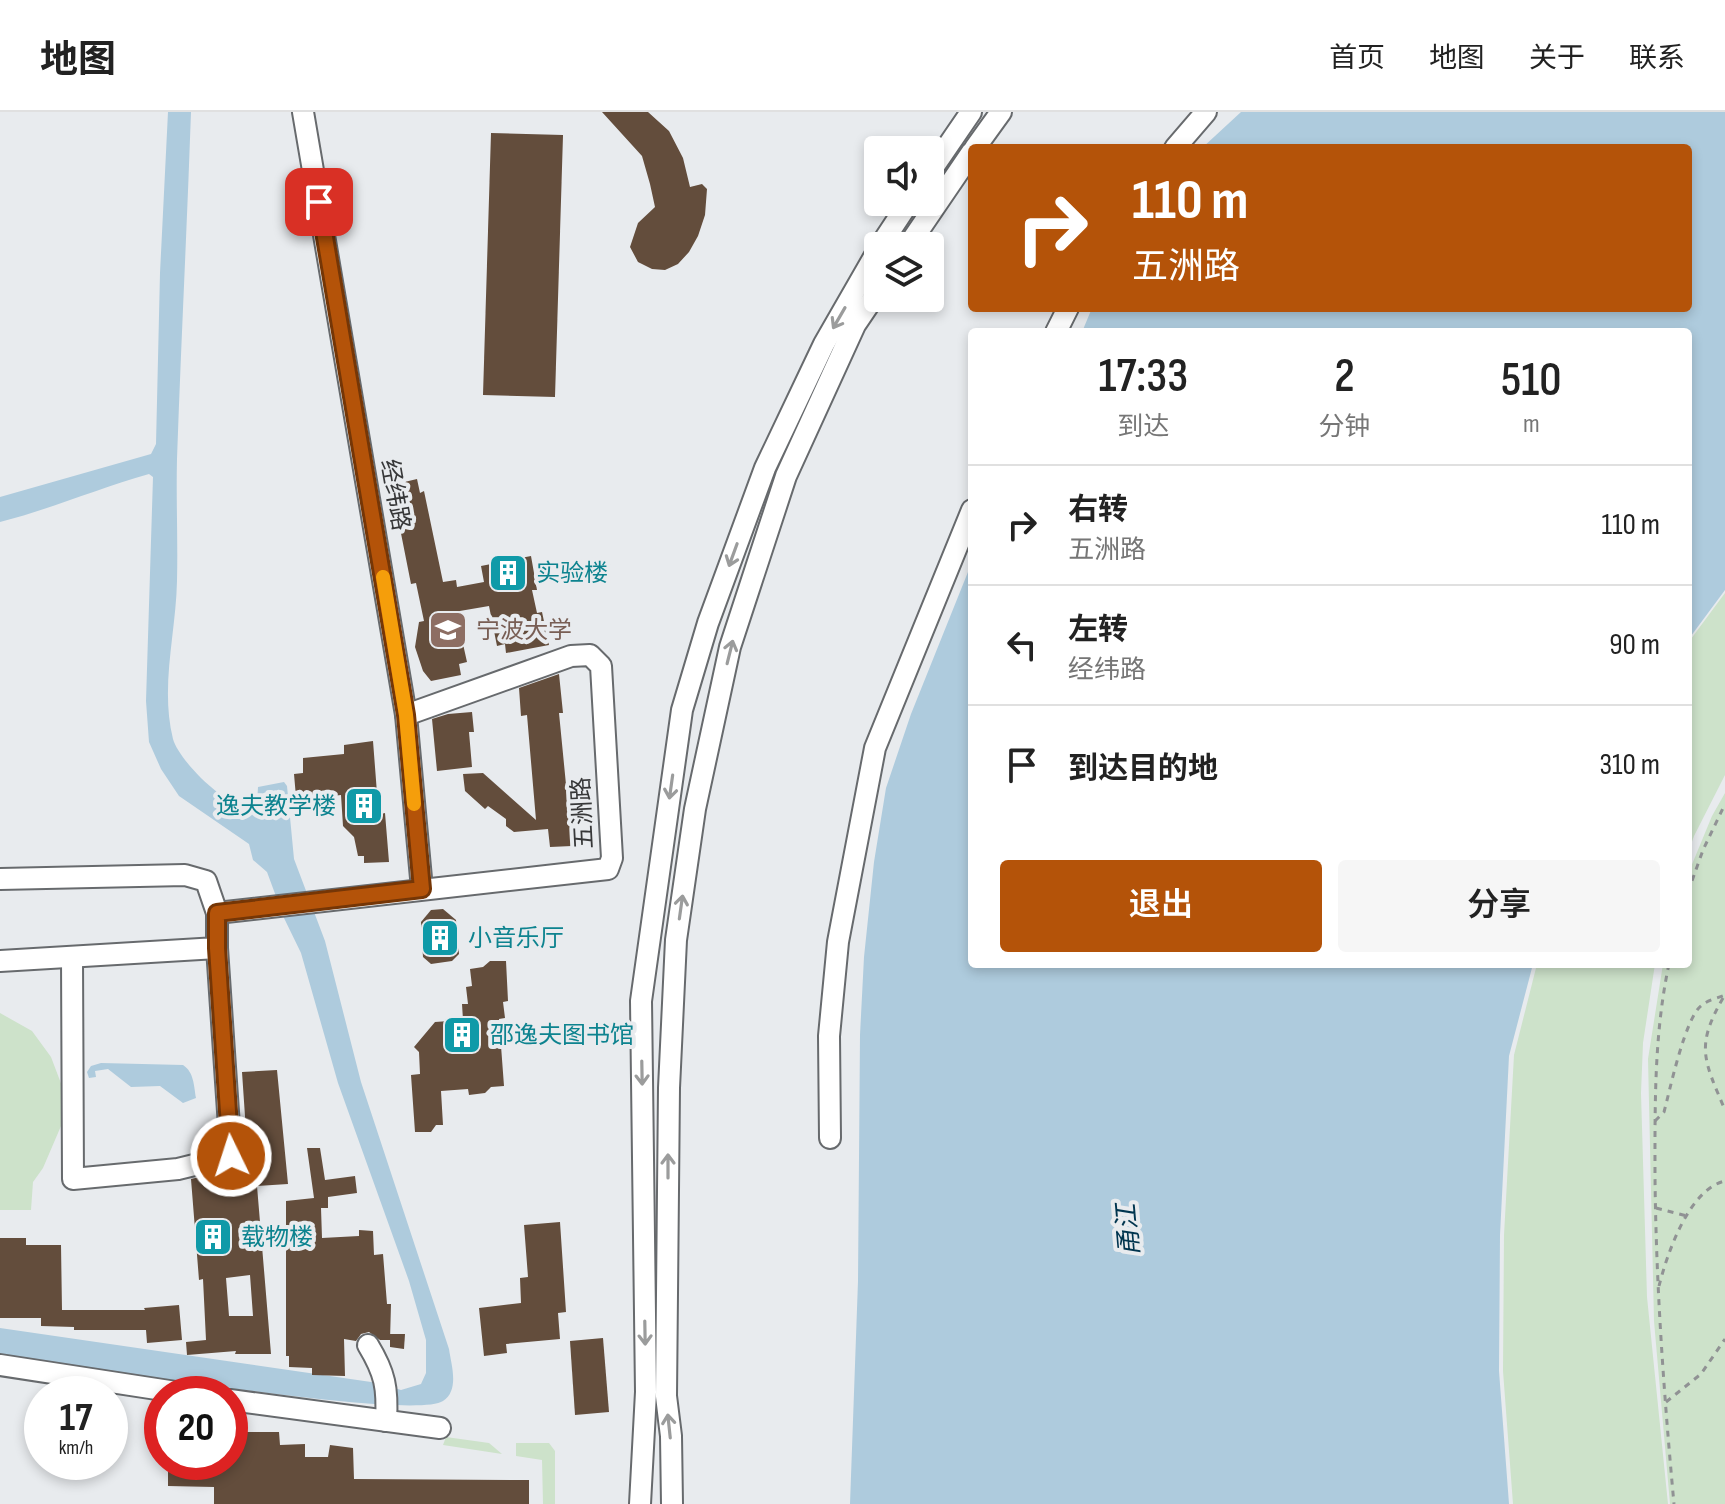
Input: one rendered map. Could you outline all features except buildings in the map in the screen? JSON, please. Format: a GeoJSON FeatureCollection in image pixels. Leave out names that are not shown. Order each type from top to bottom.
{"type":"FeatureCollection","features":[{"type":"Feature","properties":{"kind":"street","name":"经纬路"},"geometry":{"type":"LineString","coordinates":[[303,112],[406,715],[422,889]]}},
{"type":"Feature","properties":{"kind":"street"},"geometry":{"type":"LineString","coordinates":[[944,152],[971,112]]}},
{"type":"Feature","properties":{"kind":"street"},"geometry":{"type":"LineString","coordinates":[[977,144],[1001,112]]}},
{"type":"Feature","properties":{"kind":"street"},"geometry":{"type":"LineString","coordinates":[[1178,144],[1206,112]]}},
{"type":"Feature","properties":{"kind":"street"},"geometry":{"type":"LineString","coordinates":[[917,232],[968,157]]}},
{"type":"Feature","properties":{"kind":"street"},"geometry":{"type":"LineString","coordinates":[[640,1504],[646,1392],[641,1001],[682,710],[708,623],[765,468],[824,344],[864,274]]}},
{"type":"Feature","properties":{"kind":"street"},"geometry":{"type":"LineString","coordinates":[[672,1504],[671,1436],[666,1396],[669,1088],[676,940],[695,809],[730,647],[786,476],[855,325],[864,312]]}},
{"type":"Feature","properties":{"kind":"street"},"geometry":{"type":"LineString","coordinates":[[830,1138],[829,1036],[838,942],[875,748],[968,520]]}},
{"type":"Feature","properties":{"kind":"street","name":"五洲路"},"geometry":{"type":"LineString","coordinates":[[217,913],[608,869],[612,858],[601,666],[590,655],[571,656],[406,715]]}},
{"type":"Feature","properties":{"kind":"street"},"geometry":{"type":"LineString","coordinates":[[0,879],[185,875],[206,881],[217,913],[231,1156],[178,1169],[73,1179],[72,957]]}},
{"type":"Feature","properties":{"kind":"street"},"geometry":{"type":"LineString","coordinates":[[0,961],[217,948]]}},
{"type":"Feature","properties":{"kind":"street"},"geometry":{"type":"LineString","coordinates":[[368,1345],[381,1367],[387,1387],[386,1415]]}},
{"type":"Feature","properties":{"kind":"street"},"geometry":{"type":"LineString","coordinates":[[0,1365],[144,1387]]}},
{"type":"Feature","properties":{"kind":"street"},"geometry":{"type":"LineString","coordinates":[[248,1402],[386,1415],[440,1428]]}},
{"type":"Feature","properties":{"kind":"path"},"geometry":{"type":"LineString","coordinates":[[1692,881],[1725,804]]}},
{"type":"Feature","properties":{"kind":"path"},"geometry":{"type":"LineString","coordinates":[[1668,968],[1658,1034],[1655,1121],[1658,1289],[1674,1504]]}},
{"type":"Feature","properties":{"kind":"path"},"geometry":{"type":"LineString","coordinates":[[1655,1121],[1664,1112],[1694,1015],[1701,1005],[1724,996]]}},
{"type":"Feature","properties":{"kind":"path"},"geometry":{"type":"LineString","coordinates":[[1724,996],[1704,1037],[1706,1064],[1725,1110]]}},
{"type":"Feature","properties":{"kind":"path"},"geometry":{"type":"LineString","coordinates":[[1658,1289],[1667,1254],[1679,1228],[1699,1200],[1719,1182],[1725,1181]]}},
{"type":"Feature","properties":{"kind":"path"},"geometry":{"type":"LineString","coordinates":[[1656,1208],[1687,1216]]}},
{"type":"Feature","properties":{"kind":"path"},"geometry":{"type":"LineString","coordinates":[[1666,1402],[1701,1374],[1725,1339]]}},
{"type":"Feature","properties":{"kind":"green space"},"geometry":{"type":"Polygon","coordinates":[[[1725,593],[1725,775],[1692,842],[1692,638],[1725,593]]]}},
{"type":"Feature","properties":{"kind":"green space"},"geometry":{"type":"Polygon","coordinates":[[[1725,793],[1725,1504],[1670,1504],[1654,1321],[1648,1059],[1662,968],[1692,968],[1692,864],[1725,793]]]}},
{"type":"Feature","properties":{"kind":"green space"},"geometry":{"type":"Polygon","coordinates":[[[1536,968],[1654,968],[1643,1043],[1641,1093],[1647,1297],[1668,1504],[1513,1504],[1503,1371],[1504,1235],[1514,1055],[1536,968]]]}},
{"type":"Feature","properties":{"kind":"green space"},"geometry":{"type":"Polygon","coordinates":[[[0,1013],[32,1031],[51,1057],[62,1086],[61,1126],[43,1168],[33,1182],[31,1210],[0,1210],[0,1013]]]}},
{"type":"Feature","properties":{"kind":"green space"},"geometry":{"type":"Polygon","coordinates":[[[446,1437],[489,1443],[502,1454],[443,1445],[446,1437]]]}},
{"type":"Feature","properties":{"kind":"green space"},"geometry":{"type":"Polygon","coordinates":[[[516,1443],[549,1443],[555,1451],[555,1504],[543,1504],[542,1460],[516,1456],[516,1443]]]}},
{"type":"Feature","properties":{"kind":"water"},"geometry":{"type":"Polygon","coordinates":[[[168,112],[191,112],[177,459],[177,581],[168,680],[169,719],[173,739],[185,760],[209,785],[235,803],[247,806],[257,804],[258,787],[284,782],[287,786],[294,859],[325,941],[361,1082],[449,1349],[453,1384],[443,1401],[417,1405],[369,1404],[248,1390],[248,1376],[145,1376],[0,1354],[0,1328],[378,1383],[401,1390],[421,1384],[426,1373],[426,1340],[409,1281],[338,1083],[301,953],[267,872],[253,860],[249,844],[179,796],[161,769],[149,742],[146,701],[153,477],[149,474],[0,522],[0,497],[151,454],[156,444],[168,112]]]}},
{"type":"Feature","properties":{"kind":"water"},"geometry":{"type":"Polygon","coordinates":[[[1241,112],[1725,112],[1725,590],[1692,635],[1692,328],[1084,328],[1090,312],[1692,312],[1692,144],[1206,144],[1241,112]]]}},
{"type":"Feature","properties":{"kind":"water","name":"甬江"},"geometry":{"type":"Polygon","coordinates":[[[968,572],[968,968],[1532,968],[1509,1056],[1500,1235],[1499,1371],[1509,1504],[850,1504],[864,957],[886,788],[911,714],[968,572]]]}},
{"type":"Feature","properties":{"kind":"water"},"geometry":{"type":"Polygon","coordinates":[[[101,1063],[183,1065],[191,1075],[196,1098],[183,1103],[160,1086],[131,1087],[108,1069],[95,1071],[96,1077],[89,1078],[87,1072],[91,1066],[101,1063]]]}},
{"type":"Feature","properties":{"kind":"slow traffic"},"geometry":{"type":"LineString","coordinates":[[383,577],[406,715],[414,804]]}},
{"type":"Feature","properties":{"kind":"place","name":"实验楼"},"geometry":{"type":"Point","coordinates":[508,573]}},
{"type":"Feature","properties":{"kind":"place","name":"宁波大学"},"geometry":{"type":"Point","coordinates":[448,630]}},
{"type":"Feature","properties":{"kind":"place","name":"逸夫教学楼"},"geometry":{"type":"Point","coordinates":[364,806]}},
{"type":"Feature","properties":{"kind":"place","name":"小音乐厅"},"geometry":{"type":"Point","coordinates":[440,938]}},
{"type":"Feature","properties":{"kind":"place","name":"邵逸夫图书馆"},"geometry":{"type":"Point","coordinates":[462,1035]}},
{"type":"Feature","properties":{"kind":"place","name":"载物楼"},"geometry":{"type":"Point","coordinates":[213,1237]}},
{"type":"Feature","properties":{"kind":"route"},"geometry":{"type":"LineString","coordinates":[[231,1156],[217,913],[422,889],[406,715],[319,202]]}}]}
